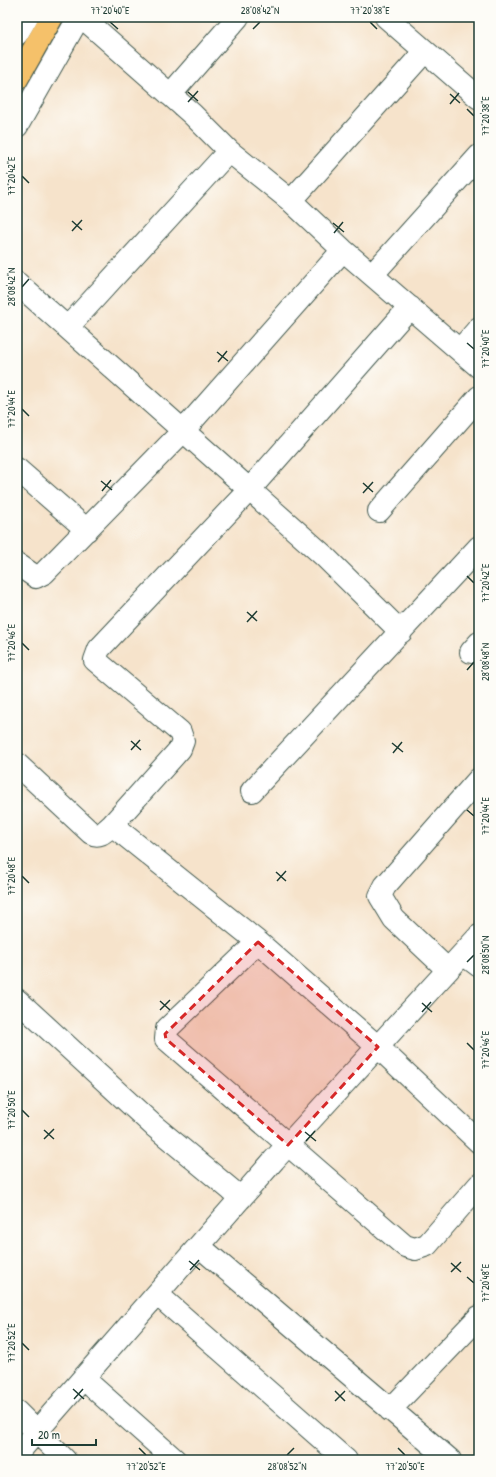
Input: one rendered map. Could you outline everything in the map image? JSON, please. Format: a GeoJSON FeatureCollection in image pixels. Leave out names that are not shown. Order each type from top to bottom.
{"type":"FeatureCollection","features":[{"type":"Feature","properties":{"kind":"highway"},"geometry":{"type":"LineString","coordinates":[[17,79],[52,17]]}},
{"type":"Feature","properties":{"kind":"street"},"geometry":{"type":"LineString","coordinates":[[17,34],[27,17]]}},
{"type":"Feature","properties":{"kind":"street"},"geometry":{"type":"LineString","coordinates":[[17,126],[79,17]]}},
{"type":"Feature","properties":{"kind":"street"},"geometry":{"type":"LineString","coordinates":[[82,17],[170,95],[229,151],[291,201],[344,250],[479,367]]}},
{"type":"Feature","properties":{"kind":"street"},"geometry":{"type":"LineString","coordinates":[[170,95],[238,17]]}},
{"type":"Feature","properties":{"kind":"street"},"geometry":{"type":"LineString","coordinates":[[386,17],[479,98]]}},
{"type":"Feature","properties":{"kind":"street"},"geometry":{"type":"LineString","coordinates":[[291,201],[425,51]]}},
{"type":"Feature","properties":{"kind":"street"},"geometry":{"type":"LineString","coordinates":[[68,328],[229,151]]}},
{"type":"Feature","properties":{"kind":"street"},"geometry":{"type":"LineString","coordinates":[[373,274],[479,156]]}},
{"type":"Feature","properties":{"kind":"street"},"geometry":{"type":"LineString","coordinates":[[17,564],[36,577],[44,573],[184,430],[344,250]]}},
{"type":"Feature","properties":{"kind":"street"},"geometry":{"type":"LineString","coordinates":[[17,283],[323,555],[401,632]]}},
{"type":"Feature","properties":{"kind":"street"},"geometry":{"type":"LineString","coordinates":[[17,764],[91,834],[95,836],[101,835],[112,825],[180,749],[184,741],[180,732],[95,660],[96,654],[99,649],[250,489],[410,307]]}},
{"type":"Feature","properties":{"kind":"street"},"geometry":{"type":"LineString","coordinates":[[460,350],[479,328]]}},
{"type":"Feature","properties":{"kind":"street"},"geometry":{"type":"LineString","coordinates":[[379,511],[479,397]]}},
{"type":"Feature","properties":{"kind":"street"},"geometry":{"type":"LineString","coordinates":[[17,469],[87,530]]}},
{"type":"Feature","properties":{"kind":"street"},"geometry":{"type":"LineString","coordinates":[[252,791],[479,547]]}},
{"type":"Feature","properties":{"kind":"street"},"geometry":{"type":"LineString","coordinates":[[448,970],[394,919],[380,896],[385,886],[479,779]]}},
{"type":"Feature","properties":{"kind":"street"},"geometry":{"type":"LineString","coordinates":[[112,825],[258,942],[378,1048],[479,1142]]}},
{"type":"Feature","properties":{"kind":"street"},"geometry":{"type":"LineString","coordinates":[[17,1454],[288,1145],[448,970],[471,960],[479,936]]}},
{"type":"Feature","properties":{"kind":"street"},"geometry":{"type":"LineString","coordinates":[[258,942],[167,1029],[166,1039],[405,1246],[415,1249],[427,1245],[479,1185]]}},
{"type":"Feature","properties":{"kind":"street"},"geometry":{"type":"LineString","coordinates":[[17,1000],[154,1126],[241,1198]]}},
{"type":"Feature","properties":{"kind":"street"},"geometry":{"type":"LineString","coordinates":[[200,1246],[450,1460]]}},
{"type":"Feature","properties":{"kind":"street"},"geometry":{"type":"LineString","coordinates":[[158,1295],[346,1460]]}},
{"type":"Feature","properties":{"kind":"street"},"geometry":{"type":"LineString","coordinates":[[390,1410],[479,1317]]}},
{"type":"Feature","properties":{"kind":"street"},"geometry":{"type":"LineString","coordinates":[[84,1378],[175,1460]]}},
{"type":"Feature","properties":{"kind":"street"},"geometry":{"type":"LineString","coordinates":[[17,1412],[38,1431],[65,1460]]}},
{"type":"Feature","properties":{"kind":"highlighted area"},"geometry":{"type":"Polygon","coordinates":[[[258,942],[378,1047],[288,1145],[166,1039],[165,1034],[258,942]]]}}]}
